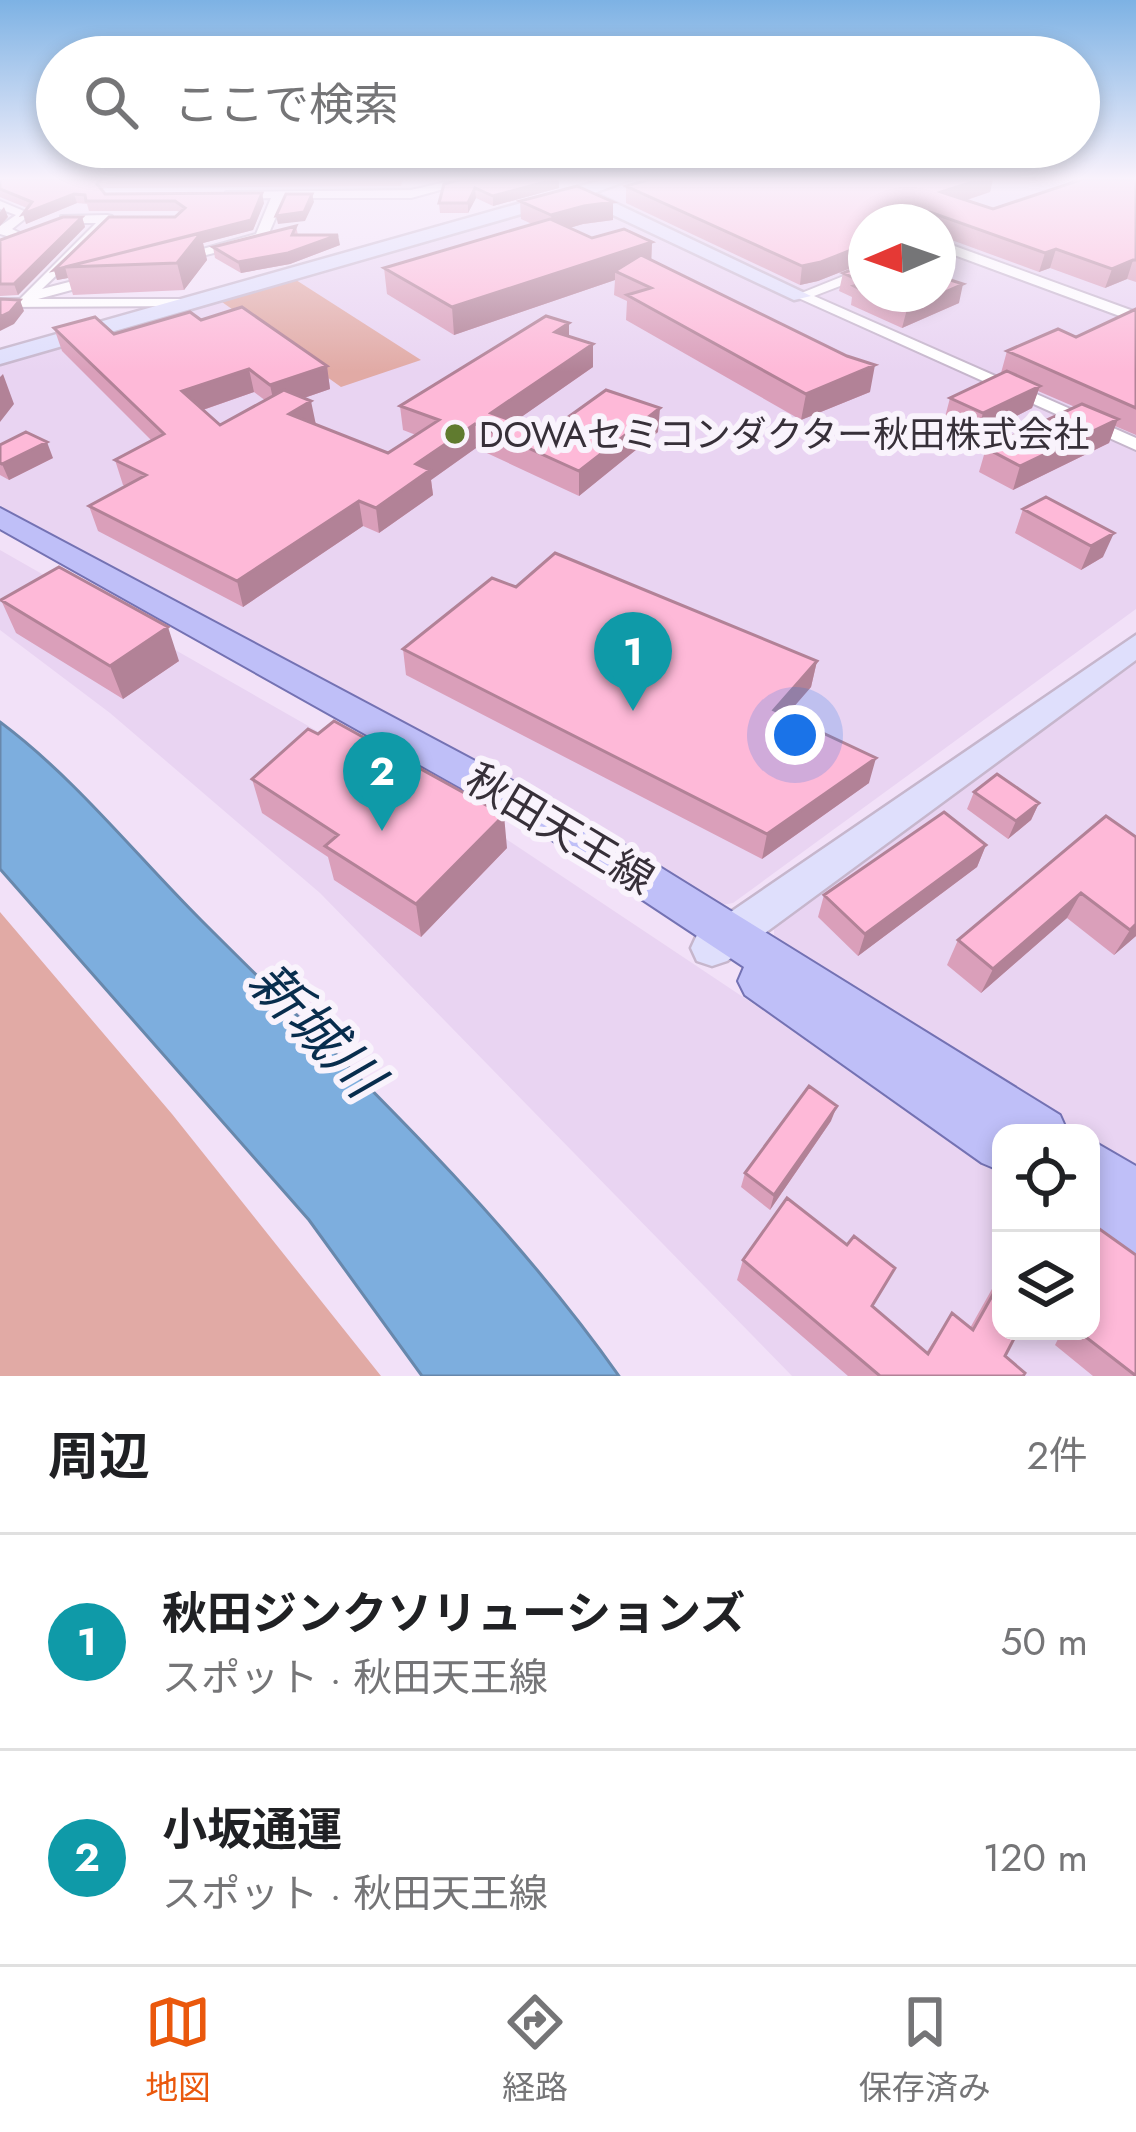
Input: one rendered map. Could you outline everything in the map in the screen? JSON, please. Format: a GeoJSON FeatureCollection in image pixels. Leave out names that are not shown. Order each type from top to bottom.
{"type":"FeatureCollection","features":[{"type":"Feature","properties":{"kind":"main road","name":"秋田天王線"},"geometry":{"type":"LineString","coordinates":[[0,517],[557,823],[992,1137]]}},
{"type":"Feature","properties":{"kind":"main road","name":"秋田天王線"},"geometry":{"type":"LineString","coordinates":[[0,536],[722,941],[1027,1124]]}},
{"type":"Feature","properties":{"kind":"main road"},"geometry":{"type":"LineString","coordinates":[[1100,1173],[1136,1198]]}},
{"type":"Feature","properties":{"kind":"main road"},"geometry":{"type":"LineString","coordinates":[[1100,1213],[1136,1238]]}},
{"type":"Feature","properties":{"kind":"street"},"geometry":{"type":"LineString","coordinates":[[24,300],[65,253],[84,243]]}},
{"type":"Feature","properties":{"kind":"street"},"geometry":{"type":"LineString","coordinates":[[148,266],[237,243]]}},
{"type":"Feature","properties":{"kind":"street"},"geometry":{"type":"LineString","coordinates":[[0,357],[399,243]]}},
{"type":"Feature","properties":{"kind":"street"},"geometry":{"type":"LineString","coordinates":[[688,243],[1136,445]]}},
{"type":"Feature","properties":{"kind":"street"},"geometry":{"type":"LineString","coordinates":[[956,251],[1136,317]]}},
{"type":"Feature","properties":{"kind":"street"},"geometry":{"type":"LineString","coordinates":[[24,300],[126,272]]}},
{"type":"Feature","properties":{"kind":"street"},"geometry":{"type":"LineString","coordinates":[[801,296],[848,278]]}},
{"type":"Feature","properties":{"kind":"street"},"geometry":{"type":"LineString","coordinates":[[0,303],[189,303]]}},
{"type":"Feature","properties":{"kind":"street"},"geometry":{"type":"LineString","coordinates":[[722,941],[1136,645]]}},
{"type":"Feature","properties":{"kind":"shaded area"},"geometry":{"type":"Polygon","coordinates":[[[414,243],[848,243],[848,312],[956,312],[956,243],[1136,243],[1136,609],[733,903],[716,906],[412,729],[0,506],[0,361],[414,243]]]}},
{"type":"Feature","properties":{"kind":"shaded area"},"geometry":{"type":"Polygon","coordinates":[[[296,280],[421,360],[341,387],[222,302],[296,280]]]}},
{"type":"Feature","properties":{"kind":"shaded area"},"geometry":{"type":"Polygon","coordinates":[[[0,550],[503,837],[992,1163],[992,1340],[1100,1340],[1136,1376],[792,1376],[320,893],[110,713],[0,630],[0,550]]]}},
{"type":"Feature","properties":{"kind":"shaded area"},"geometry":{"type":"Polygon","coordinates":[[[1136,663],[1136,1188],[1100,1163],[1100,1124],[1043,1124],[774,939],[774,923],[1136,663]]]}},
{"type":"Feature","properties":{"kind":"shaded area"},"geometry":{"type":"Polygon","coordinates":[[[0,912],[172,1114],[381,1376],[0,1376],[0,912]]]}},
{"type":"Feature","properties":{"kind":"water"},"geometry":{"type":"Polygon","coordinates":[[[0,722],[79,792],[420,1139],[524,1255],[619,1376],[422,1376],[309,1220],[0,869],[0,722]]]}},
{"type":"Feature","properties":{"kind":"building"},"geometry":{"type":"Polygon","coordinates":[[[0,243],[55,243],[14,284],[0,284],[0,243]]]}},
{"type":"Feature","properties":{"kind":"building"},"geometry":{"type":"Polygon","coordinates":[[[82,243],[160,243],[54,270],[82,243]]]}},
{"type":"Feature","properties":{"kind":"building"},"geometry":{"type":"Polygon","coordinates":[[[160,243],[193,243],[177,263],[65,267],[160,243]]]}},
{"type":"Feature","properties":{"kind":"building"},"geometry":{"type":"Polygon","coordinates":[[[228,243],[315,243],[238,262],[213,247],[228,243]]]}},
{"type":"Feature","properties":{"kind":"building"},"geometry":{"type":"Polygon","coordinates":[[[468,243],[648,243],[452,307],[384,268],[468,243]]]}},
{"type":"Feature","properties":{"kind":"building"},"geometry":{"type":"Polygon","coordinates":[[[752,243],[848,243],[848,251],[802,266],[752,243]]]}},
{"type":"Feature","properties":{"kind":"building"},"geometry":{"type":"Polygon","coordinates":[[[1018,243],[1136,243],[1136,260],[1112,269],[1056,249],[1045,253],[1018,243]]]}},
{"type":"Feature","properties":{"kind":"building"},"geometry":{"type":"Polygon","coordinates":[[[641,255],[847,356],[875,365],[806,394],[627,295],[651,288],[615,271],[641,255]]]}},
{"type":"Feature","properties":{"kind":"building"},"geometry":{"type":"Polygon","coordinates":[[[0,299],[20,300],[0,317],[0,299]]]}},
{"type":"Feature","properties":{"kind":"building"},"geometry":{"type":"Polygon","coordinates":[[[242,307],[327,366],[270,385],[249,369],[182,391],[220,425],[284,390],[311,401],[289,414],[388,453],[439,420],[400,406],[546,316],[569,323],[555,332],[593,344],[491,413],[546,433],[606,390],[660,408],[579,471],[475,424],[416,464],[430,470],[376,508],[359,501],[237,581],[89,506],[146,475],[115,460],[164,434],[54,328],[95,317],[114,334],[190,312],[201,320],[242,307]]]}},
{"type":"Feature","properties":{"kind":"building"},"geometry":{"type":"Polygon","coordinates":[[[1136,309],[1136,408],[1007,351],[1058,329],[1076,337],[1136,309]]]}},
{"type":"Feature","properties":{"kind":"building"},"geometry":{"type":"Polygon","coordinates":[[[1007,371],[1040,386],[983,413],[950,398],[1007,371]]]}},
{"type":"Feature","properties":{"kind":"building"},"geometry":{"type":"Polygon","coordinates":[[[1082,404],[1118,419],[1020,466],[986,448],[1082,404]]]}},
{"type":"Feature","properties":{"kind":"building"},"geometry":{"type":"Polygon","coordinates":[[[26,432],[47,442],[0,463],[0,445],[26,432]]]}},
{"type":"Feature","properties":{"kind":"building"},"geometry":{"type":"Polygon","coordinates":[[[1046,497],[1114,533],[1091,546],[1023,509],[1046,497]]]}},
{"type":"Feature","properties":{"kind":"building"},"geometry":{"type":"Polygon","coordinates":[[[555,553],[817,661],[774,710],[876,758],[767,834],[403,649],[492,578],[516,587],[555,553]]]}},
{"type":"Feature","properties":{"kind":"building"},"geometry":{"type":"Polygon","coordinates":[[[59,567],[168,627],[110,666],[1,600],[59,567]]]}},
{"type":"Feature","properties":{"kind":"building"},"geometry":{"type":"Polygon","coordinates":[[[334,721],[504,815],[416,904],[325,846],[338,835],[252,779],[308,729],[318,734],[334,721]]]}},
{"type":"Feature","properties":{"kind":"building"},"geometry":{"type":"Polygon","coordinates":[[[997,774],[1039,803],[1016,821],[974,792],[997,774]]]}},
{"type":"Feature","properties":{"kind":"building"},"geometry":{"type":"Polygon","coordinates":[[[944,812],[986,845],[865,934],[824,895],[944,812]]]}},
{"type":"Feature","properties":{"kind":"building"},"geometry":{"type":"Polygon","coordinates":[[[1106,816],[1136,837],[1136,924],[1130,930],[1081,893],[993,969],[958,940],[1106,816]]]}},
{"type":"Feature","properties":{"kind":"building"},"geometry":{"type":"Polygon","coordinates":[[[809,1086],[837,1106],[774,1195],[745,1173],[809,1086]]]}},
{"type":"Feature","properties":{"kind":"building"},"geometry":{"type":"Polygon","coordinates":[[[787,1198],[847,1245],[854,1236],[895,1268],[872,1306],[928,1354],[952,1313],[973,1330],[992,1296],[992,1340],[1013,1340],[1005,1356],[1025,1373],[880,1376],[743,1260],[787,1198]]]}},
{"type":"Feature","properties":{"kind":"building"},"geometry":{"type":"Polygon","coordinates":[[[1100,1229],[1136,1255],[1136,1376],[1090,1340],[1100,1340],[1100,1229]]]}},
{"type":"Feature","properties":{"kind":"place","name":"DOWAセミコンダクター秋田株式会社"},"geometry":{"type":"Point","coordinates":[455,434]}},
{"type":"Feature","properties":{"kind":"place","name":"秋田ジンクソリューションズ"},"geometry":{"type":"Point","coordinates":[633,711]}},
{"type":"Feature","properties":{"kind":"place","name":"小坂通運"},"geometry":{"type":"Point","coordinates":[382,831]}},
{"type":"Feature","properties":{"kind":"water label","name":"新城川"},"geometry":{"type":"Point","coordinates":[316,1029]}}]}
